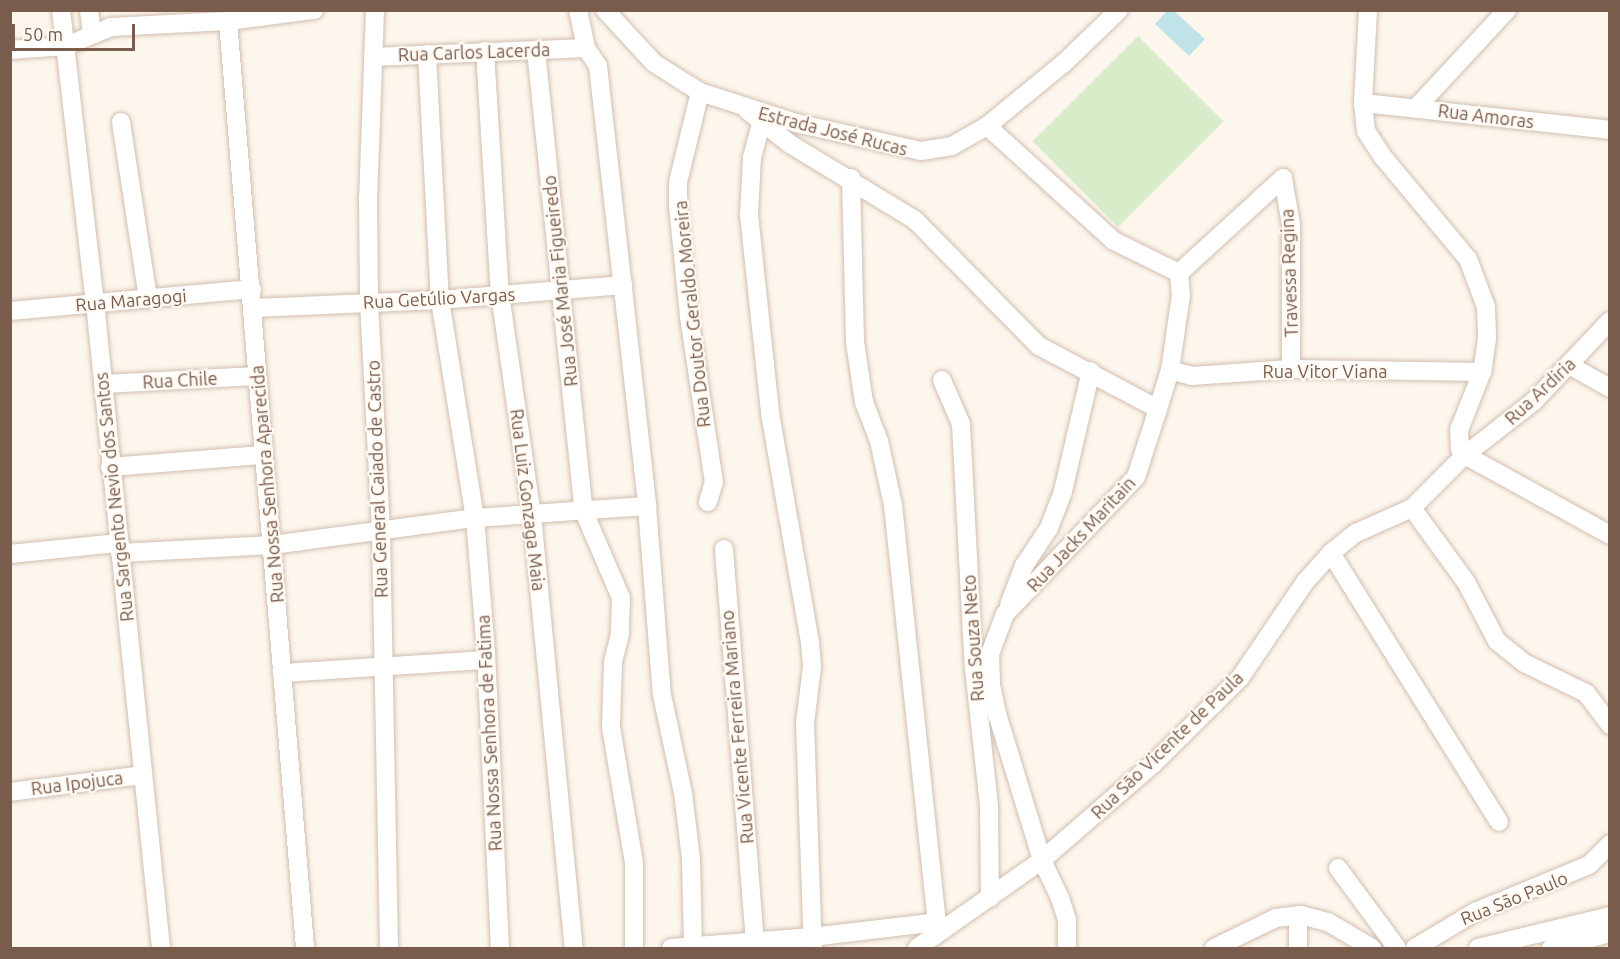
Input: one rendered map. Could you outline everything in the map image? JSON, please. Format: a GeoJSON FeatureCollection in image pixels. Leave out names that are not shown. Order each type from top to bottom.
{"type":"FeatureCollection","features":[{"type":"Feature","properties":{"kind":"street","name":"Rua Sargento Nevio dos Santos"},"geometry":{"type":"LineString","coordinates":[[61,10],[95,303],[161,948]]}},
{"type":"Feature","properties":{"kind":"street"},"geometry":{"type":"LineString","coordinates":[[89,10],[92,33]]}},
{"type":"Feature","properties":{"kind":"street"},"geometry":{"type":"LineString","coordinates":[[10,50],[66,46],[92,33],[111,27],[228,21],[314,10]]}},
{"type":"Feature","properties":{"kind":"street","name":"Rua General Caiado de Castro"},"geometry":{"type":"LineString","coordinates":[[375,10],[369,302],[381,531],[389,948]]}},
{"type":"Feature","properties":{"kind":"street"},"geometry":{"type":"LineString","coordinates":[[578,10],[580,48],[598,66],[647,506],[662,695],[683,793],[691,859],[693,946]]}},
{"type":"Feature","properties":{"kind":"street","name":"Estrada José Rucas"},"geometry":{"type":"LineString","coordinates":[[605,10],[654,63],[700,92],[747,110],[921,151],[952,146],[987,126],[1064,63],[1119,10]]}},
{"type":"Feature","properties":{"kind":"street"},"geometry":{"type":"LineString","coordinates":[[1368,10],[1363,119],[1374,144],[1468,259],[1480,282],[1487,338],[1482,372],[1459,430],[1465,455],[1610,535]]}},
{"type":"Feature","properties":{"kind":"street"},"geometry":{"type":"LineString","coordinates":[[1416,108],[1507,10]]}},
{"type":"Feature","properties":{"kind":"street","name":"Rua Nossa Senhora Aparecida"},"geometry":{"type":"LineString","coordinates":[[228,21],[254,308],[262,455],[284,673],[305,948]]}},
{"type":"Feature","properties":{"kind":"street","name":"Rua Carlos Lacerda"},"geometry":{"type":"LineString","coordinates":[[373,57],[580,48]]}},
{"type":"Feature","properties":{"kind":"street","name":"Rua José Maria Figueiredo"},"geometry":{"type":"LineString","coordinates":[[536,50],[584,512],[621,598],[620,634],[613,662],[611,727],[633,863],[634,948]]}},
{"type":"Feature","properties":{"kind":"street","name":"Rua Luiz Gonzaga Maia"},"geometry":{"type":"LineString","coordinates":[[484,51],[500,294],[532,515],[574,948]]}},
{"type":"Feature","properties":{"kind":"street","name":"Rua Nossa Senhora de Fatima"},"geometry":{"type":"LineString","coordinates":[[427,54],[441,300],[475,518],[486,660],[500,948]]}},
{"type":"Feature","properties":{"kind":"street","name":"Rua Doutor Geraldo Moreira"},"geometry":{"type":"LineString","coordinates":[[700,92],[678,182],[678,206],[689,317],[714,482],[708,502]]}},
{"type":"Feature","properties":{"kind":"street","name":"Rua Amoras"},"geometry":{"type":"LineString","coordinates":[[1363,103],[1610,130]]}},
{"type":"Feature","properties":{"kind":"street"},"geometry":{"type":"LineString","coordinates":[[747,110],[761,124],[915,220],[1039,346],[1091,371],[1158,409]]}},
{"type":"Feature","properties":{"kind":"street"},"geometry":{"type":"LineString","coordinates":[[121,122],[148,298]]}},
{"type":"Feature","properties":{"kind":"street"},"geometry":{"type":"LineString","coordinates":[[761,124],[752,157],[748,215],[770,413],[810,643],[812,667],[805,723],[813,943]]}},
{"type":"Feature","properties":{"kind":"street"},"geometry":{"type":"LineString","coordinates":[[987,126],[1114,241],[1179,273]]}},
{"type":"Feature","properties":{"kind":"street"},"geometry":{"type":"LineString","coordinates":[[851,178],[855,342],[864,402],[882,449],[893,505],[927,850],[940,926]]}},
{"type":"Feature","properties":{"kind":"street","name":"Travessa Regina"},"geometry":{"type":"LineString","coordinates":[[1179,273],[1282,178],[1291,225],[1292,369]]}},
{"type":"Feature","properties":{"kind":"street","name":"Rua Jacks Maritain"},"geometry":{"type":"LineString","coordinates":[[1067,948],[1063,909],[1042,860],[991,685],[993,641],[1005,614],[1136,477],[1170,370],[1181,295],[1179,273]]}},
{"type":"Feature","properties":{"kind":"street","name":"Rua Getúlio Vargas"},"geometry":{"type":"LineString","coordinates":[[254,308],[441,300],[623,285]]}},
{"type":"Feature","properties":{"kind":"street","name":"Rua Maragogi"},"geometry":{"type":"LineString","coordinates":[[10,311],[252,289]]}},
{"type":"Feature","properties":{"kind":"street","name":"Rua Ardiria"},"geometry":{"type":"LineString","coordinates":[[1465,455],[1516,416],[1569,365],[1610,321]]}},
{"type":"Feature","properties":{"kind":"street"},"geometry":{"type":"LineString","coordinates":[[1569,365],[1610,388]]}},
{"type":"Feature","properties":{"kind":"street","name":"Rua Vitor Viana"},"geometry":{"type":"LineString","coordinates":[[1170,370],[1192,376],[1292,369],[1482,372]]}},
{"type":"Feature","properties":{"kind":"street"},"geometry":{"type":"LineString","coordinates":[[1005,614],[1024,566],[1049,528],[1064,490],[1091,371]]}},
{"type":"Feature","properties":{"kind":"street","name":"Rua Chile"},"geometry":{"type":"LineString","coordinates":[[103,384],[257,376]]}},
{"type":"Feature","properties":{"kind":"street","name":"Rua Souza Neto"},"geometry":{"type":"LineString","coordinates":[[942,380],[961,424],[974,668],[989,806],[990,898]]}},
{"type":"Feature","properties":{"kind":"street"},"geometry":{"type":"LineString","coordinates":[[110,467],[262,455]]}},
{"type":"Feature","properties":{"kind":"street","name":"Rua São Vicente de Paula"},"geometry":{"type":"LineString","coordinates":[[1042,860],[1153,764],[1240,678],[1305,582],[1331,553],[1356,533],[1412,508],[1465,455]]}},
{"type":"Feature","properties":{"kind":"street"},"geometry":{"type":"LineString","coordinates":[[10,554],[119,548],[272,545],[475,518],[647,506]]}},
{"type":"Feature","properties":{"kind":"street"},"geometry":{"type":"LineString","coordinates":[[1412,508],[1466,582],[1497,641],[1524,663],[1587,693],[1610,725]]}},
{"type":"Feature","properties":{"kind":"street","name":"Rua Vicente Ferreira Mariano"},"geometry":{"type":"LineString","coordinates":[[724,549],[755,941]]}},
{"type":"Feature","properties":{"kind":"street"},"geometry":{"type":"LineString","coordinates":[[1331,553],[1498,822]]}},
{"type":"Feature","properties":{"kind":"street"},"geometry":{"type":"LineString","coordinates":[[284,673],[486,660]]}},
{"type":"Feature","properties":{"kind":"street","name":"Rua Ipojuca"},"geometry":{"type":"LineString","coordinates":[[10,792],[143,775]]}},
{"type":"Feature","properties":{"kind":"street","name":"Rua São Paulo"},"geometry":{"type":"LineString","coordinates":[[1415,948],[1475,912],[1589,866],[1610,844]]}},
{"type":"Feature","properties":{"kind":"street"},"geometry":{"type":"LineString","coordinates":[[917,948],[940,926],[990,898],[1042,860]]}},
{"type":"Feature","properties":{"kind":"street"},"geometry":{"type":"LineString","coordinates":[[1338,868],[1397,948]]}},
{"type":"Feature","properties":{"kind":"street"},"geometry":{"type":"LineString","coordinates":[[1298,915],[1298,948]]}},
{"type":"Feature","properties":{"kind":"street"},"geometry":{"type":"LineString","coordinates":[[1214,948],[1276,918],[1298,915],[1328,922],[1372,948]]}},
{"type":"Feature","properties":{"kind":"street"},"geometry":{"type":"LineString","coordinates":[[1478,948],[1610,916]]}},
{"type":"Feature","properties":{"kind":"street"},"geometry":{"type":"LineString","coordinates":[[670,948],[755,941],[813,943],[940,926]]}},
{"type":"Feature","properties":{"kind":"street"},"geometry":{"type":"LineString","coordinates":[[1551,948],[1610,933]]}},
{"type":"Feature","properties":{"kind":"green space"},"geometry":{"type":"Polygon","coordinates":[[[1138,36],[1224,122],[1118,227],[1033,141],[1138,36]]]}},
{"type":"Feature","properties":{"kind":"water"},"geometry":{"type":"Polygon","coordinates":[[[1167,11],[1174,11],[1205,39],[1189,56],[1155,24],[1167,11]]]}}]}
